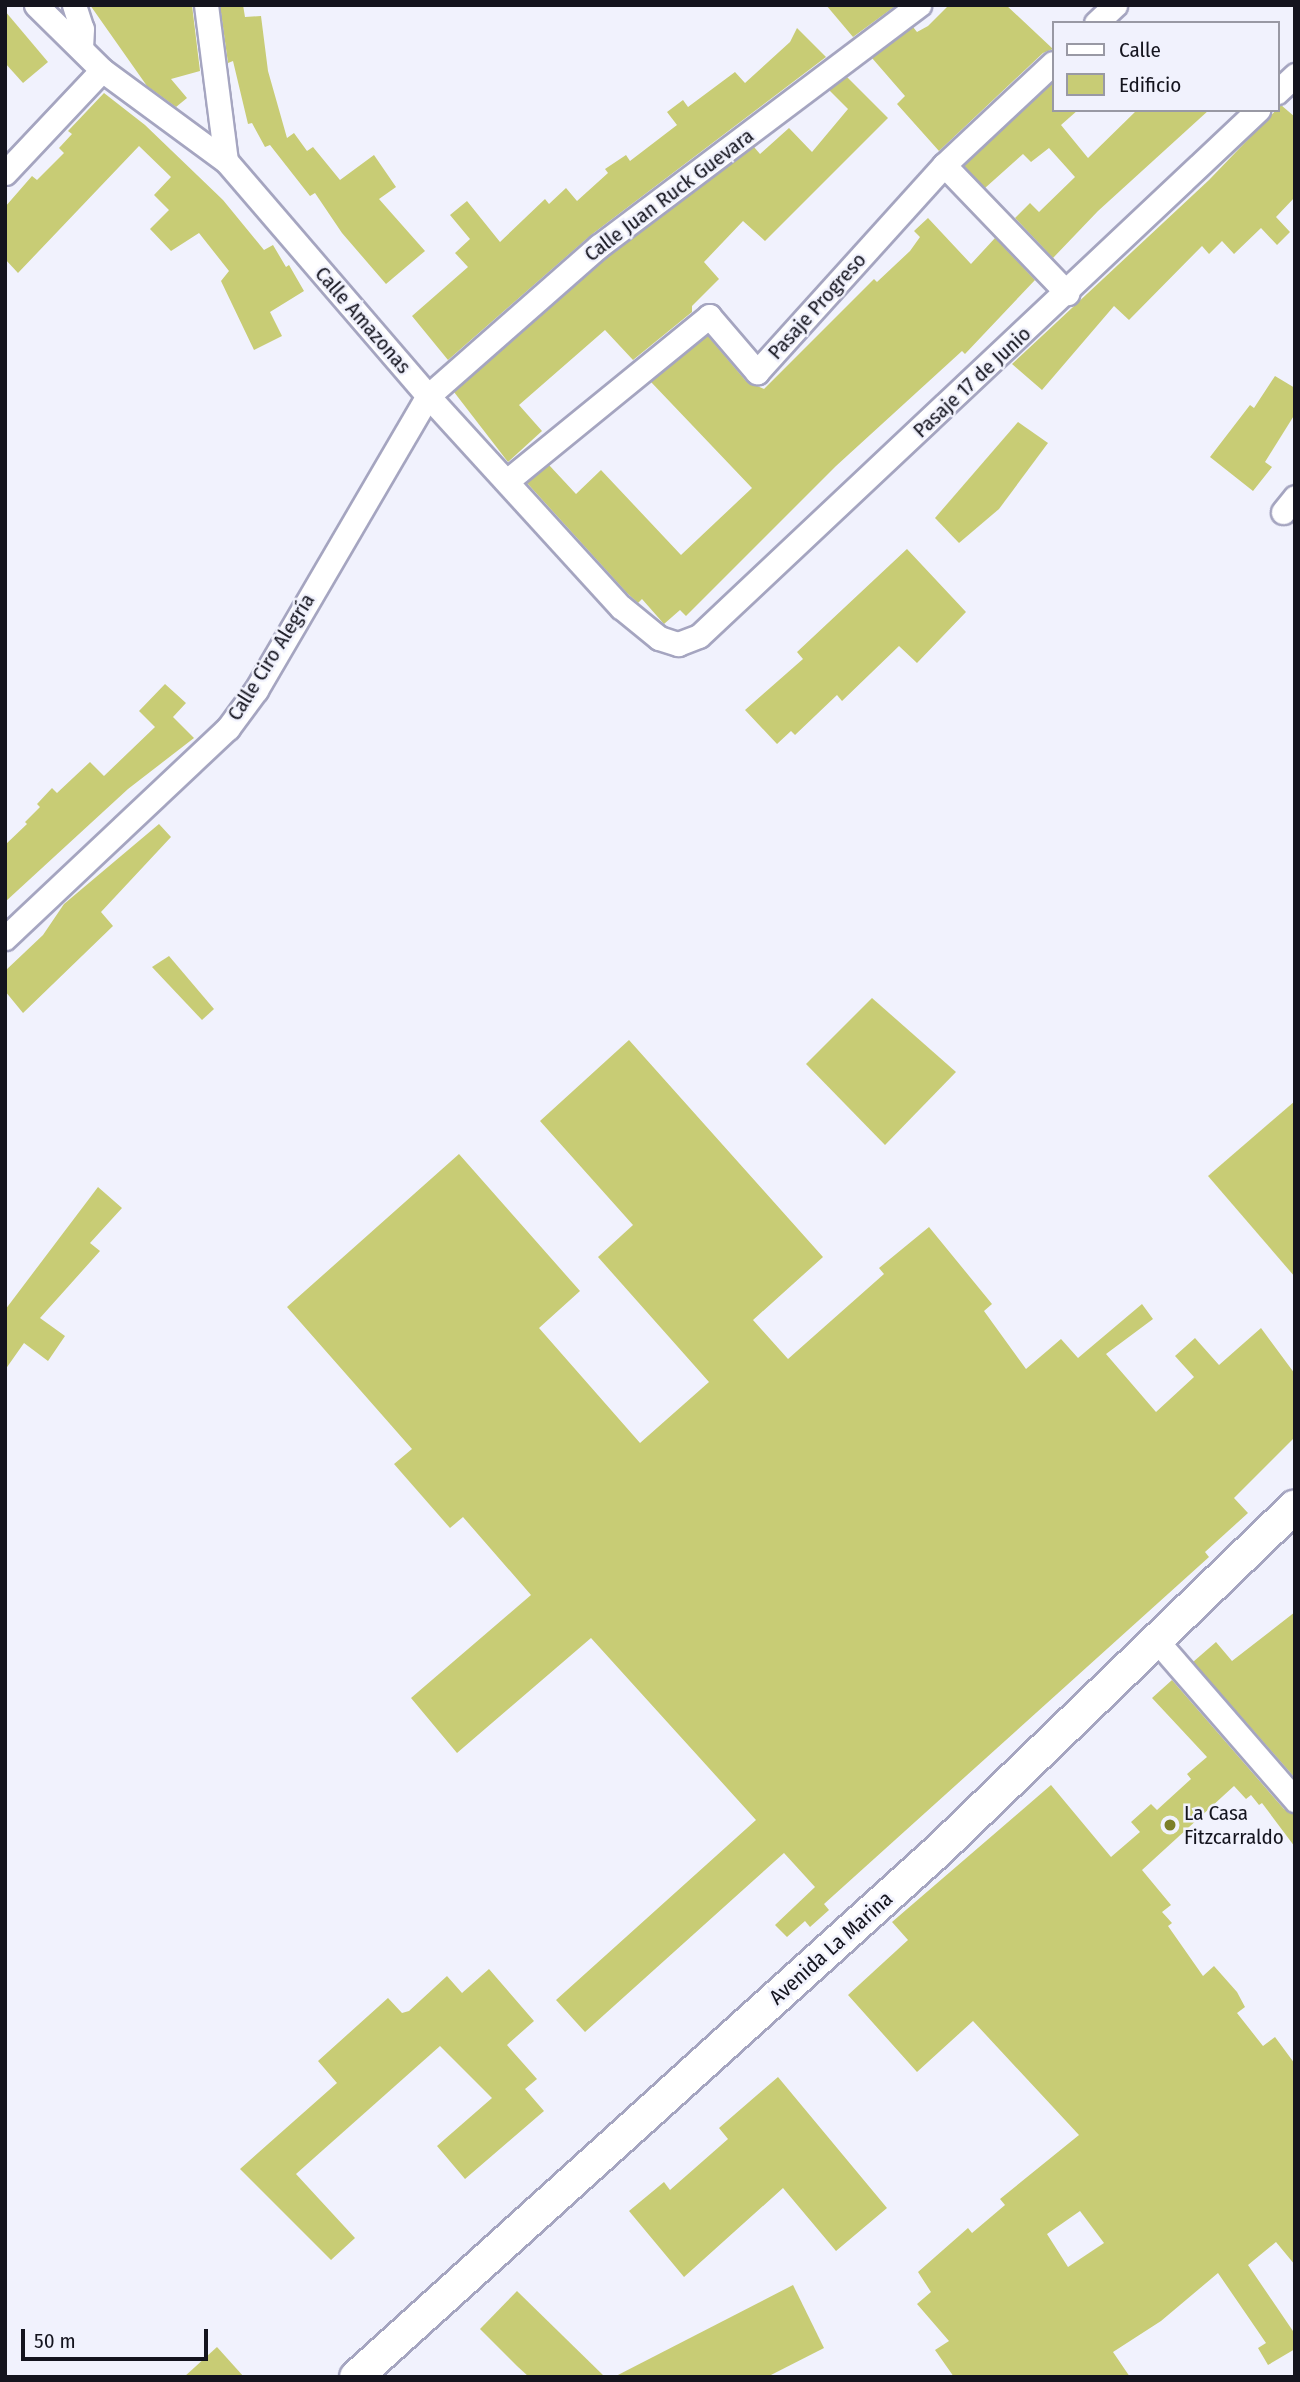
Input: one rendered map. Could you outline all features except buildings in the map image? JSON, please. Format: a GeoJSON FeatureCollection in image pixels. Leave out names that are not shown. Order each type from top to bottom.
{"type":"FeatureCollection","features":[{"type":"Feature","properties":{"kind":"main road","name":"Avenida La Marina"},"geometry":{"type":"LineString","coordinates":[[356,2377],[928,1860],[1295,1506]]}},
{"type":"Feature","properties":{"kind":"street","name":"Calle Amazonas"},"geometry":{"type":"LineString","coordinates":[[36,5],[102,70],[226,161],[428,396],[621,607],[659,638],[678,644]]}},
{"type":"Feature","properties":{"kind":"street"},"geometry":{"type":"LineString","coordinates":[[74,5],[82,29],[81,48]]}},
{"type":"Feature","properties":{"kind":"street"},"geometry":{"type":"LineString","coordinates":[[206,5],[226,161]]}},
{"type":"Feature","properties":{"kind":"street","name":"Calle Juan Ruck Guevara"},"geometry":{"type":"LineString","coordinates":[[428,396],[599,246],[919,5]]}},
{"type":"Feature","properties":{"kind":"street"},"geometry":{"type":"LineString","coordinates":[[1098,21],[1115,5]]}},
{"type":"Feature","properties":{"kind":"street","name":"Pasaje Progreso"},"geometry":{"type":"LineString","coordinates":[[507,481],[709,316],[757,372],[944,165],[1052,64]]}},
{"type":"Feature","properties":{"kind":"street"},"geometry":{"type":"LineString","coordinates":[[5,173],[102,70]]}},
{"type":"Feature","properties":{"kind":"street"},"geometry":{"type":"LineString","coordinates":[[1279,90],[1295,75]]}},
{"type":"Feature","properties":{"kind":"street","name":"Pasaje 17 de Junio"},"geometry":{"type":"LineString","coordinates":[[678,644],[699,636],[1067,293],[1256,112]]}},
{"type":"Feature","properties":{"kind":"street"},"geometry":{"type":"LineString","coordinates":[[944,165],[1067,293]]}},
{"type":"Feature","properties":{"kind":"street","name":"Calle Ciro Alegría"},"geometry":{"type":"LineString","coordinates":[[5,938],[228,728],[256,690],[428,396]]}},
{"type":"Feature","properties":{"kind":"street"},"geometry":{"type":"LineString","coordinates":[[1157,1641],[1295,1800]]}},
{"type":"Feature","properties":{"kind":"place","name":"La Casa Fitzcarraldo"},"geometry":{"type":"Point","coordinates":[1170,1825]}}]}
